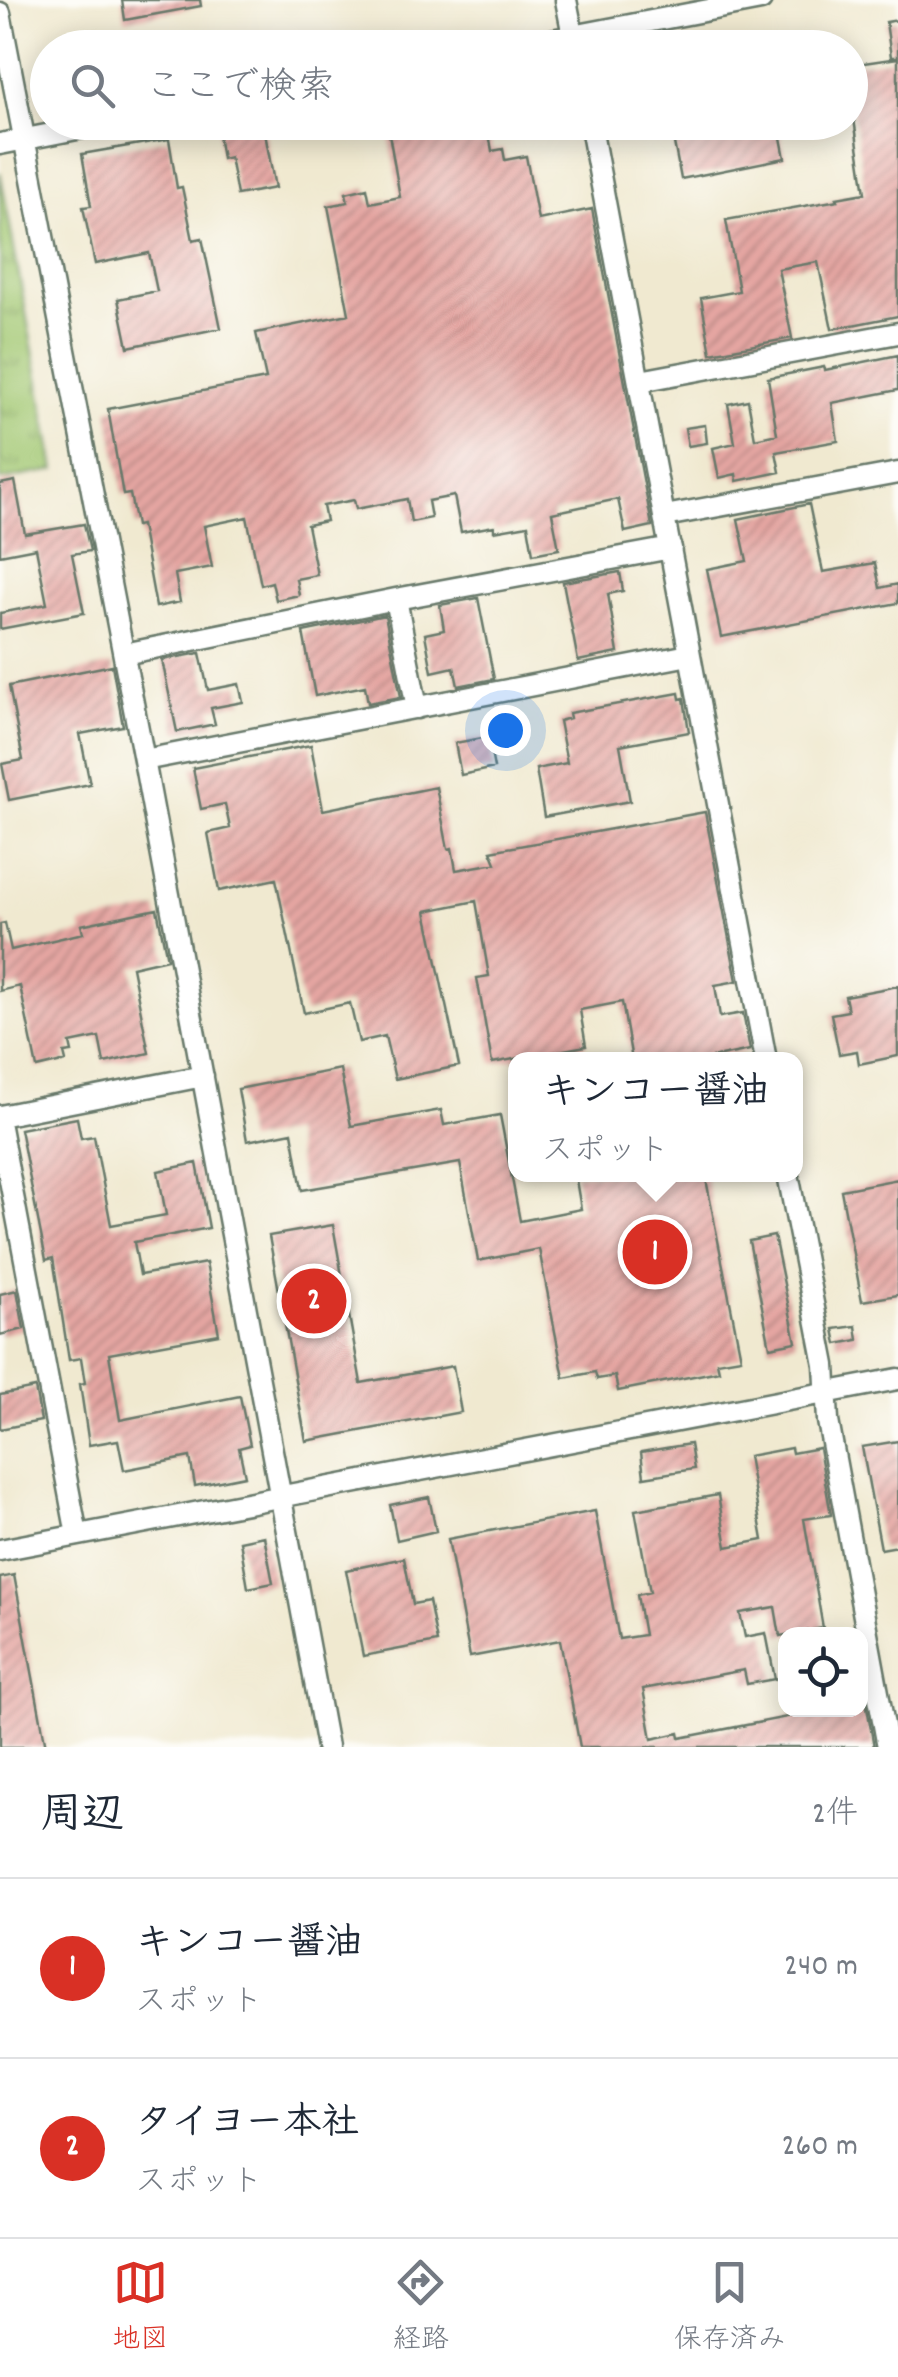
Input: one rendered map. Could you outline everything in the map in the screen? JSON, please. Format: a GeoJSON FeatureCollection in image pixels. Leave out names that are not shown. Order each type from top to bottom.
{"type":"FeatureCollection","features":[{"type":"Feature","properties":{"kind":"street"},"geometry":{"type":"LineString","coordinates":[[566,0],[572,30]]}},
{"type":"Feature","properties":{"kind":"street"},"geometry":{"type":"LineString","coordinates":[[627,30],[761,0]]}},
{"type":"Feature","properties":{"kind":"street"},"geometry":{"type":"LineString","coordinates":[[0,13],[328,1747]]}},
{"type":"Feature","properties":{"kind":"street"},"geometry":{"type":"LineString","coordinates":[[0,144],[30,138]]}},
{"type":"Feature","properties":{"kind":"street"},"geometry":{"type":"LineString","coordinates":[[593,140],[764,1052]]}},
{"type":"Feature","properties":{"kind":"street"},"geometry":{"type":"LineString","coordinates":[[640,381],[898,333]]}},
{"type":"Feature","properties":{"kind":"street"},"geometry":{"type":"LineString","coordinates":[[665,516],[898,473]]}},
{"type":"Feature","properties":{"kind":"street"},"geometry":{"type":"LineString","coordinates":[[124,654],[671,548]]}},
{"type":"Feature","properties":{"kind":"street"},"geometry":{"type":"LineString","coordinates":[[396,599],[416,708]]}},
{"type":"Feature","properties":{"kind":"street"},"geometry":{"type":"LineString","coordinates":[[144,760],[689,655]]}},
{"type":"Feature","properties":{"kind":"street"},"geometry":{"type":"LineString","coordinates":[[0,1116],[204,1076]]}},
{"type":"Feature","properties":{"kind":"street"},"geometry":{"type":"LineString","coordinates":[[0,1127],[77,1536]]}},
{"type":"Feature","properties":{"kind":"street"},"geometry":{"type":"LineString","coordinates":[[790,1182],[825,1365],[833,1447],[888,1747]]}},
{"type":"Feature","properties":{"kind":"street"},"geometry":{"type":"LineString","coordinates":[[0,1550],[898,1379]]}},
{"type":"Feature","properties":{"kind":"green space"},"geometry":{"type":"Polygon","coordinates":[[[0,172],[55,470],[0,480],[0,172]]]}},
{"type":"Feature","properties":{"kind":"building"},"geometry":{"type":"Polygon","coordinates":[[[122,0],[200,0],[201,6],[125,20],[122,0]]]}},
{"type":"Feature","properties":{"kind":"building"},"geometry":{"type":"Polygon","coordinates":[[[898,20],[898,57],[891,57],[886,22],[898,20]]]}},
{"type":"Feature","properties":{"kind":"building"},"geometry":{"type":"Polygon","coordinates":[[[898,58],[898,316],[832,329],[818,262],[778,269],[792,338],[711,353],[701,298],[739,291],[726,220],[865,193],[857,140],[868,140],[868,62],[898,58]]]}},
{"type":"Feature","properties":{"kind":"building"},"geometry":{"type":"Polygon","coordinates":[[[169,140],[177,188],[182,187],[193,240],[202,238],[221,328],[128,347],[118,299],[157,291],[149,253],[95,264],[83,207],[91,206],[82,154],[169,140]]]}},
{"type":"Feature","properties":{"kind":"building"},"geometry":{"type":"Polygon","coordinates":[[[219,140],[266,140],[275,188],[237,195],[230,157],[222,159],[219,140]]]}},
{"type":"Feature","properties":{"kind":"building"},"geometry":{"type":"Polygon","coordinates":[[[390,140],[490,140],[492,151],[503,149],[505,160],[526,156],[538,220],[592,209],[652,526],[625,532],[618,499],[552,513],[559,549],[533,554],[528,525],[461,532],[454,496],[428,501],[431,518],[411,522],[407,499],[356,509],[354,500],[323,506],[326,521],[307,525],[317,575],[296,579],[299,595],[276,600],[272,582],[261,585],[247,517],[204,526],[212,567],[175,574],[180,602],[156,607],[141,525],[136,526],[130,494],[123,495],[108,409],[266,379],[256,333],[349,314],[328,206],[348,202],[346,193],[367,188],[370,203],[400,197],[390,140]]]}},
{"type":"Feature","properties":{"kind":"building"},"geometry":{"type":"Polygon","coordinates":[[[673,140],[782,140],[785,158],[681,179],[673,140]]]}},
{"type":"Feature","properties":{"kind":"building"},"geometry":{"type":"Polygon","coordinates":[[[898,355],[898,390],[832,403],[838,441],[776,452],[780,472],[737,481],[736,474],[719,478],[713,448],[735,443],[728,404],[748,400],[755,439],[777,434],[768,378],[898,355]]]}},
{"type":"Feature","properties":{"kind":"building"},"geometry":{"type":"Polygon","coordinates":[[[705,425],[707,443],[688,446],[685,428],[705,425]]]}},
{"type":"Feature","properties":{"kind":"building"},"geometry":{"type":"Polygon","coordinates":[[[15,481],[25,534],[84,524],[90,551],[72,554],[84,613],[0,629],[0,613],[47,604],[36,548],[0,555],[0,484],[15,481]]]}},
{"type":"Feature","properties":{"kind":"building"},"geometry":{"type":"Polygon","coordinates":[[[809,504],[823,572],[875,563],[880,588],[898,584],[898,603],[721,637],[707,569],[747,561],[738,519],[809,504]]]}},
{"type":"Feature","properties":{"kind":"building"},"geometry":{"type":"Polygon","coordinates":[[[620,572],[623,591],[608,594],[618,653],[578,661],[563,582],[620,572]]]}},
{"type":"Feature","properties":{"kind":"building"},"geometry":{"type":"Polygon","coordinates":[[[478,598],[494,679],[458,686],[454,667],[432,672],[425,634],[444,630],[440,605],[478,598]]]}},
{"type":"Feature","properties":{"kind":"building"},"geometry":{"type":"Polygon","coordinates":[[[385,615],[401,697],[368,703],[365,686],[315,696],[303,632],[385,615]]]}},
{"type":"Feature","properties":{"kind":"building"},"geometry":{"type":"Polygon","coordinates":[[[200,653],[208,690],[239,684],[243,702],[211,708],[215,724],[177,732],[162,660],[200,653]]]}},
{"type":"Feature","properties":{"kind":"building"},"geometry":{"type":"Polygon","coordinates":[[[112,665],[123,726],[80,734],[90,784],[9,800],[2,764],[23,760],[9,686],[112,665]]]}},
{"type":"Feature","properties":{"kind":"building"},"geometry":{"type":"Polygon","coordinates":[[[679,693],[680,699],[684,698],[689,732],[620,745],[630,801],[544,817],[536,769],[567,763],[559,721],[570,718],[569,713],[679,693]]]}},
{"type":"Feature","properties":{"kind":"building"},"geometry":{"type":"Polygon","coordinates":[[[488,737],[494,768],[461,775],[455,743],[488,737]]]}},
{"type":"Feature","properties":{"kind":"building"},"geometry":{"type":"Polygon","coordinates":[[[311,745],[323,810],[436,787],[456,870],[496,863],[491,851],[705,812],[737,981],[715,985],[720,1017],[743,1013],[750,1050],[631,1052],[622,1002],[580,1010],[586,1046],[553,1052],[508,1052],[508,1060],[492,1063],[477,978],[489,976],[476,901],[426,911],[459,1066],[395,1079],[385,1036],[359,1042],[350,1003],[304,1013],[276,879],[219,891],[208,833],[230,828],[225,804],[201,809],[193,768],[311,745]]]}},
{"type":"Feature","properties":{"kind":"building"},"geometry":{"type":"Polygon","coordinates":[[[157,909],[167,959],[132,967],[149,1053],[104,1063],[99,1037],[70,1043],[72,1052],[64,1053],[66,1061],[37,1068],[20,986],[0,991],[0,924],[5,923],[11,950],[83,933],[81,925],[157,909]]]}},
{"type":"Feature","properties":{"kind":"building"},"geometry":{"type":"Polygon","coordinates":[[[898,986],[898,1056],[859,1064],[857,1051],[839,1054],[831,1014],[848,1011],[845,996],[898,986]]]}},
{"type":"Feature","properties":{"kind":"building"},"geometry":{"type":"Polygon","coordinates":[[[340,1069],[351,1126],[441,1110],[444,1125],[500,1115],[508,1182],[513,1182],[520,1221],[581,1209],[576,1182],[707,1182],[741,1358],[717,1362],[719,1371],[618,1391],[615,1376],[597,1379],[595,1372],[564,1378],[539,1249],[478,1261],[460,1163],[302,1190],[292,1132],[247,1141],[238,1089],[340,1069]]]}},
{"type":"Feature","properties":{"kind":"building"},"geometry":{"type":"Polygon","coordinates":[[[77,1118],[81,1138],[94,1136],[111,1225],[166,1215],[158,1171],[197,1163],[209,1228],[134,1242],[140,1275],[206,1263],[219,1334],[109,1354],[120,1420],[240,1396],[250,1445],[239,1448],[245,1476],[195,1486],[190,1457],[124,1470],[118,1440],[89,1445],[80,1384],[85,1383],[81,1358],[69,1360],[53,1258],[46,1260],[20,1129],[77,1118]]]}},
{"type":"Feature","properties":{"kind":"building"},"geometry":{"type":"Polygon","coordinates":[[[898,1179],[898,1295],[862,1301],[841,1190],[898,1179]]]}},
{"type":"Feature","properties":{"kind":"building"},"geometry":{"type":"Polygon","coordinates":[[[333,1225],[361,1383],[453,1366],[461,1412],[306,1441],[269,1236],[333,1225]]]}},
{"type":"Feature","properties":{"kind":"building"},"geometry":{"type":"Polygon","coordinates":[[[774,1236],[796,1342],[770,1347],[749,1241],[774,1236]]]}},
{"type":"Feature","properties":{"kind":"building"},"geometry":{"type":"Polygon","coordinates":[[[17,1290],[24,1329],[0,1335],[0,1294],[17,1290]]]}},
{"type":"Feature","properties":{"kind":"building"},"geometry":{"type":"Polygon","coordinates":[[[856,1326],[858,1340],[837,1344],[834,1329],[856,1326]]]}},
{"type":"Feature","properties":{"kind":"building"},"geometry":{"type":"Polygon","coordinates":[[[35,1388],[41,1421],[0,1429],[0,1395],[35,1388]]]}},
{"type":"Feature","properties":{"kind":"building"},"geometry":{"type":"Polygon","coordinates":[[[898,1441],[898,1546],[881,1549],[862,1447],[898,1441]]]}},
{"type":"Feature","properties":{"kind":"building"},"geometry":{"type":"Polygon","coordinates":[[[690,1444],[694,1469],[644,1477],[641,1452],[690,1444]]]}},
{"type":"Feature","properties":{"kind":"building"},"geometry":{"type":"Polygon","coordinates":[[[791,1448],[792,1453],[819,1448],[831,1515],[804,1519],[823,1627],[778,1627],[775,1607],[740,1613],[745,1637],[766,1633],[775,1679],[747,1684],[744,1670],[643,1689],[652,1739],[679,1733],[680,1738],[787,1717],[868,1717],[868,1712],[874,1747],[580,1747],[560,1640],[470,1657],[448,1539],[595,1511],[619,1639],[644,1635],[637,1595],[650,1592],[635,1510],[718,1495],[727,1547],[763,1540],[748,1456],[791,1448]]]}},
{"type":"Feature","properties":{"kind":"building"},"geometry":{"type":"Polygon","coordinates":[[[429,1497],[436,1531],[397,1540],[390,1505],[429,1497]]]}},
{"type":"Feature","properties":{"kind":"building"},"geometry":{"type":"Polygon","coordinates":[[[264,1536],[273,1583],[248,1588],[240,1541],[264,1536]]]}},
{"type":"Feature","properties":{"kind":"building"},"geometry":{"type":"Polygon","coordinates":[[[404,1558],[413,1604],[429,1601],[437,1642],[363,1656],[346,1570],[404,1558]]]}},
{"type":"Feature","properties":{"kind":"building"},"geometry":{"type":"Polygon","coordinates":[[[14,1575],[46,1747],[0,1747],[0,1578],[14,1575]]]}},
{"type":"Feature","properties":{"kind":"place","name":"キンコー醤油"},"geometry":{"type":"Point","coordinates":[655,1252]}},
{"type":"Feature","properties":{"kind":"place","name":"タイヨー本社"},"geometry":{"type":"Point","coordinates":[314,1301]}}]}
